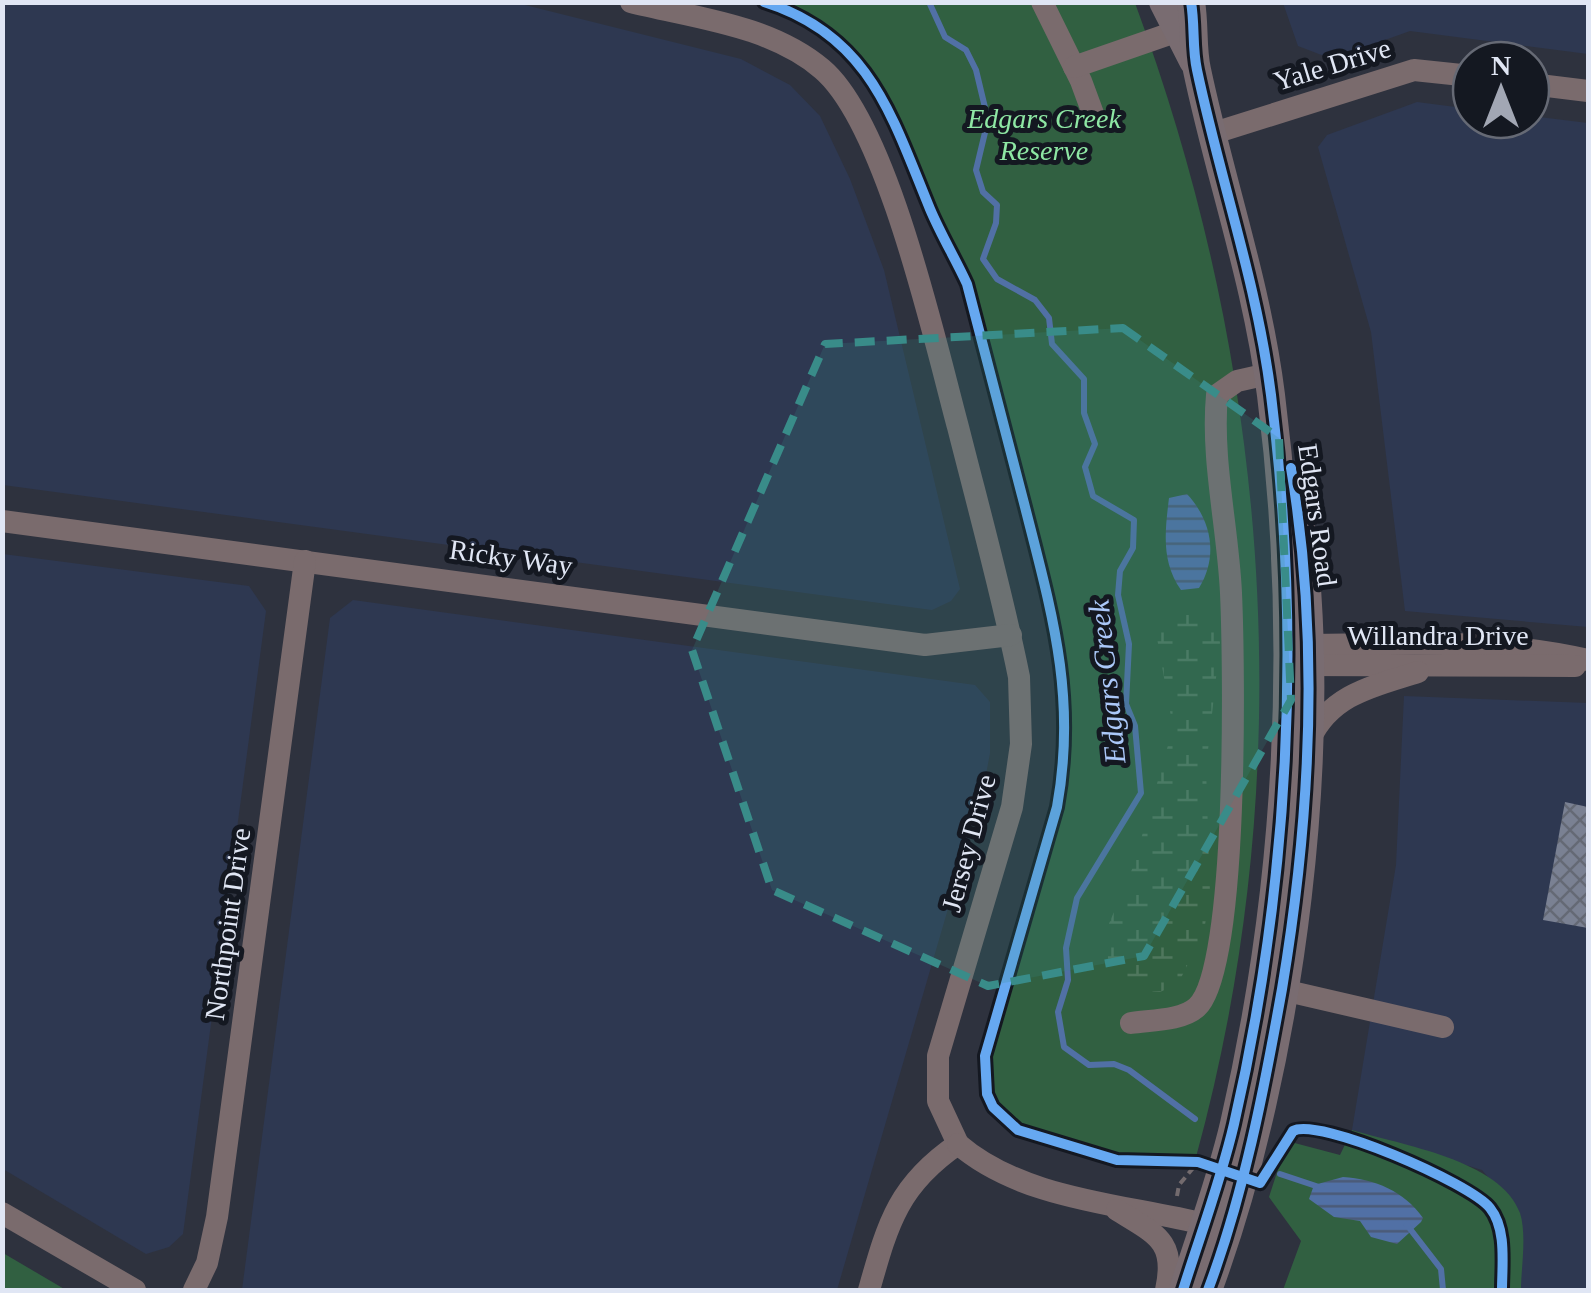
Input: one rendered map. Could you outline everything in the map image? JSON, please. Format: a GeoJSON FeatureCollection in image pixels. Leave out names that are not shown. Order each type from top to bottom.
{"type":"FeatureCollection","features":[{"type":"Feature","properties":{"kind":"main road","name":"Edgars Road"},"geometry":{"type":"LineString","coordinates":[[1163,2],[1196,67]]}},
{"type":"Feature","properties":{"kind":"main road","name":"Edgars Road"},"geometry":{"type":"LineString","coordinates":[[1191,2],[1196,67],[1247,259],[1270,385],[1308,743],[1300,858],[1270,998],[1221,1169],[1208,1290]]}},
{"type":"Feature","properties":{"kind":"main road","name":"Edgars Road"},"geometry":{"type":"LineString","coordinates":[[1183,1290],[1214,1233],[1254,1130],[1270,998],[1298,655]]}},
{"type":"Feature","properties":{"kind":"street","name":"Jersey Drive"},"geometry":{"type":"LineString","coordinates":[[631,2],[782,43],[816,64],[842,91],[861,128],[914,262],[1011,635],[1022,705],[1018,775],[938,1056],[935,1079],[945,1123],[958,1144]]}},
{"type":"Feature","properties":{"kind":"street"},"geometry":{"type":"LineString","coordinates":[[1042,2],[1095,119]]}},
{"type":"Feature","properties":{"kind":"street"},"geometry":{"type":"LineString","coordinates":[[1074,67],[1175,32]]}},
{"type":"Feature","properties":{"kind":"street","name":"Yale Drive"},"geometry":{"type":"LineString","coordinates":[[1214,133],[1414,70],[1451,74]]}},
{"type":"Feature","properties":{"kind":"street"},"geometry":{"type":"LineString","coordinates":[[1551,86],[1588,91]]}},
{"type":"Feature","properties":{"kind":"street"},"geometry":{"type":"LineString","coordinates":[[1131,1024],[1195,1010],[1208,994],[1217,955],[1232,777],[1233,693],[1217,395],[1238,381],[1270,385]]}},
{"type":"Feature","properties":{"kind":"street","name":"Ricky Way"},"geometry":{"type":"LineString","coordinates":[[2,521],[925,645],[1011,635]]}},
{"type":"Feature","properties":{"kind":"street","name":"Northpoint Drive"},"geometry":{"type":"LineString","coordinates":[[194,1290],[207,1263],[217,1218],[304,561]]}},
{"type":"Feature","properties":{"kind":"street","name":"Willandra Drive"},"geometry":{"type":"LineString","coordinates":[[1298,655],[1473,642],[1536,648],[1588,663]]}},
{"type":"Feature","properties":{"kind":"street","name":"Willandra Drive"},"geometry":{"type":"LineString","coordinates":[[1298,655],[1440,665],[1588,663]]}},
{"type":"Feature","properties":{"kind":"street"},"geometry":{"type":"LineString","coordinates":[[1308,743],[1319,719],[1347,698],[1440,665]]}},
{"type":"Feature","properties":{"kind":"street"},"geometry":{"type":"LineString","coordinates":[[1270,998],[1443,1027]]}},
{"type":"Feature","properties":{"kind":"street"},"geometry":{"type":"LineString","coordinates":[[869,1290],[889,1220],[901,1197],[934,1160],[958,1144],[999,1172],[1214,1233]]}},
{"type":"Feature","properties":{"kind":"street"},"geometry":{"type":"LineString","coordinates":[[1110,1205],[1163,1242],[1170,1262],[1166,1290]]}},
{"type":"Feature","properties":{"kind":"street"},"geometry":{"type":"LineString","coordinates":[[2,1213],[135,1290]]}},
{"type":"Feature","properties":{"kind":"path"},"geometry":{"type":"LineString","coordinates":[[1185,1162],[1221,1169]]}},
{"type":"Feature","properties":{"kind":"highlighted area"},"geometry":{"type":"Polygon","coordinates":[[[1123,328],[1279,438],[1291,700],[1144,956],[988,986],[772,890],[692,650],[825,344],[1123,328]]]}},
{"type":"Feature","properties":{"kind":"shaded area"},"geometry":{"type":"Polygon","coordinates":[[[3,2],[517,3],[741,59],[790,85],[820,116],[850,179],[884,270],[960,589],[951,601],[932,610],[3,485],[3,2]]]}},
{"type":"Feature","properties":{"kind":"shaded area"},"geometry":{"type":"Polygon","coordinates":[[[1283,3],[1588,3],[1588,54],[1551,49],[1551,40],[1480,40],[1410,31],[1332,59],[1298,46],[1283,3]]]}},
{"type":"Feature","properties":{"kind":"shaded area"},"geometry":{"type":"Polygon","coordinates":[[[1417,102],[1451,106],[1451,140],[1551,140],[1551,118],[1588,123],[1588,627],[1405,611],[1371,332],[1318,147],[1327,135],[1417,102]]]}},
{"type":"Feature","properties":{"kind":"shaded area"},"geometry":{"type":"Polygon","coordinates":[[[3,554],[249,586],[266,611],[183,1234],[169,1247],[146,1254],[3,1169],[3,554]]]}},
{"type":"Feature","properties":{"kind":"shaded area"},"geometry":{"type":"Polygon","coordinates":[[[353,600],[975,685],[990,702],[990,753],[984,785],[837,1290],[242,1290],[330,618],[353,600]]]}},
{"type":"Feature","properties":{"kind":"shaded area"},"geometry":{"type":"Polygon","coordinates":[[[1404,696],[1588,703],[1588,1290],[1521,1290],[1520,1214],[1482,1170],[1352,1130],[1396,865],[1404,696]]]}},
{"type":"Feature","properties":{"kind":"green space","name":"Edgars Creek Reserve"},"geometry":{"type":"Polygon","coordinates":[[[779,3],[1135,3],[1181,143],[1217,286],[1242,430],[1256,575],[1259,721],[1250,867],[1229,1013],[1196,1157],[1131,1155],[1060,1143],[1030,1130],[1006,1111],[992,1085],[990,1051],[1063,801],[1071,739],[1070,698],[1059,620],[967,273],[951,249],[907,140],[870,72],[846,43],[816,20],[779,3]]]}},
{"type":"Feature","properties":{"kind":"green space"},"geometry":{"type":"Polygon","coordinates":[[[1177,608],[1202,611],[1220,642],[1206,768],[1210,894],[1204,931],[1178,984],[1160,992],[1132,990],[1108,963],[1108,926],[1133,867],[1173,728],[1157,638],[1177,608]]]}},
{"type":"Feature","properties":{"kind":"green space"},"geometry":{"type":"Polygon","coordinates":[[[1352,1130],[1447,1157],[1493,1180],[1509,1195],[1522,1222],[1521,1290],[1283,1290],[1301,1241],[1269,1197],[1287,1141],[1340,1155],[1352,1130]]]}},
{"type":"Feature","properties":{"kind":"green space"},"geometry":{"type":"Polygon","coordinates":[[[3,1253],[66,1290],[3,1290],[3,1253]]]}},
{"type":"Feature","properties":{"kind":"water"},"geometry":{"type":"Polygon","coordinates":[[[1187,494],[1207,526],[1210,551],[1199,588],[1181,590],[1167,557],[1166,522],[1169,498],[1187,494]]]}},
{"type":"Feature","properties":{"kind":"water"},"geometry":{"type":"Polygon","coordinates":[[[1343,1177],[1366,1180],[1398,1194],[1423,1218],[1421,1222],[1397,1244],[1371,1237],[1360,1221],[1334,1217],[1309,1199],[1314,1185],[1343,1177]]]}},
{"type":"Feature","properties":{"kind":"building"},"geometry":{"type":"Polygon","coordinates":[[[1565,802],[1588,807],[1588,928],[1543,920],[1565,802]]]}},
{"type":"Feature","properties":{"kind":"waterway","name":"Edgars Creek"},"geometry":{"type":"LineString","coordinates":[[929,2],[945,37],[966,50],[976,70],[988,120],[976,170],[983,192],[997,205],[996,223],[983,259],[997,279],[1035,300],[1049,318],[1052,344],[1084,379],[1084,413],[1095,444],[1085,467],[1093,496],[1134,520],[1133,548],[1120,571],[1118,595],[1129,644],[1126,704],[1135,726],[1141,793],[1077,898],[1066,948],[1068,980],[1058,1012],[1064,1047],[1089,1065],[1114,1064],[1129,1070],[1195,1119]]}},
{"type":"Feature","properties":{"kind":"waterway","name":"Edgars Creek"},"geometry":{"type":"LineString","coordinates":[[1280,1174],[1322,1188]]}},
{"type":"Feature","properties":{"kind":"waterway","name":"Edgars Creek"},"geometry":{"type":"LineString","coordinates":[[1407,1225],[1441,1269],[1443,1290]]}},
{"type":"Feature","properties":{"kind":"cycle path"},"geometry":{"type":"LineString","coordinates":[[764,2],[829,35],[853,58],[872,83],[903,142],[934,219],[967,284],[1052,620],[1063,692],[1062,767],[1057,807],[985,1056],[987,1094],[993,1107],[1018,1130],[1117,1160],[1198,1162],[1260,1183],[1293,1131],[1308,1129],[1361,1143],[1454,1183],[1490,1208],[1501,1237],[1502,1290]]}},
{"type":"Feature","properties":{"kind":"cycle path"},"geometry":{"type":"LineString","coordinates":[[1183,1290],[1229,1145],[1253,1034],[1278,852],[1287,669],[1281,486],[1265,353],[1197,70],[1191,2]]}},
{"type":"Feature","properties":{"kind":"cycle path"},"geometry":{"type":"LineString","coordinates":[[1208,1290],[1232,1217],[1260,1103],[1282,989],[1300,859],[1309,663],[1291,468]]}}]}
